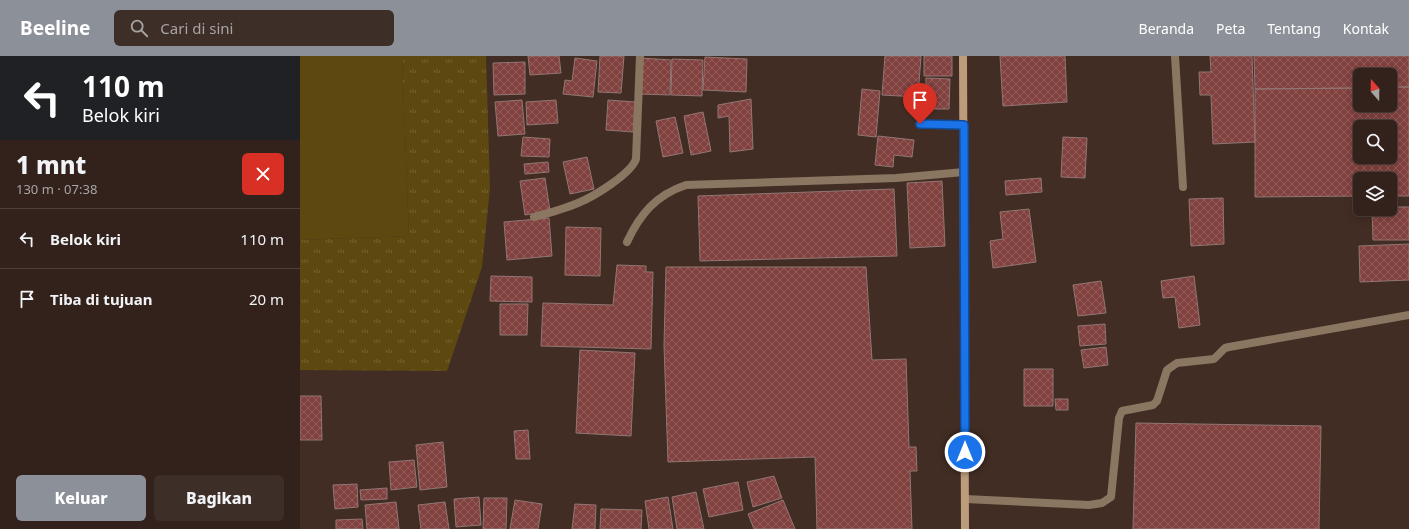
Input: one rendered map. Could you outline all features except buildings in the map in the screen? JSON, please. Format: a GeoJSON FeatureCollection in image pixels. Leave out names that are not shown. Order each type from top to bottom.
{"type":"FeatureCollection","features":[{"type":"Feature","properties":{"kind":"street"},"geometry":{"type":"LineString","coordinates":[[534,217],[581,202],[632,167],[636,159],[640,56]]}},
{"type":"Feature","properties":{"kind":"street"},"geometry":{"type":"LineString","coordinates":[[963,56],[965,529]]}},
{"type":"Feature","properties":{"kind":"street"},"geometry":{"type":"LineString","coordinates":[[1175,56],[1183,187]]}},
{"type":"Feature","properties":{"kind":"street"},"geometry":{"type":"LineString","coordinates":[[920,124],[964,125]]}},
{"type":"Feature","properties":{"kind":"street"},"geometry":{"type":"LineString","coordinates":[[627,242],[635,223],[646,209],[660,197],[686,185],[896,178],[964,172]]}},
{"type":"Feature","properties":{"kind":"street"},"geometry":{"type":"LineString","coordinates":[[965,499],[1089,505],[1102,503],[1111,497],[1119,418],[1122,411],[1153,405],[1157,401],[1167,370],[1177,362],[1214,359],[1225,348],[1229,347],[1409,315]]}},
{"type":"Feature","properties":{"kind":"green space"},"geometry":{"type":"Polygon","coordinates":[[[300,56],[402,56],[409,236],[300,240],[300,56]]]}},
{"type":"Feature","properties":{"kind":"green space"},"geometry":{"type":"Polygon","coordinates":[[[402,56],[486,56],[490,188],[482,267],[447,371],[300,370],[300,240],[409,236],[402,56]]]}},
{"type":"Feature","properties":{"kind":"route"},"geometry":{"type":"LineString","coordinates":[[920,124],[964,125],[965,452]]}}]}
